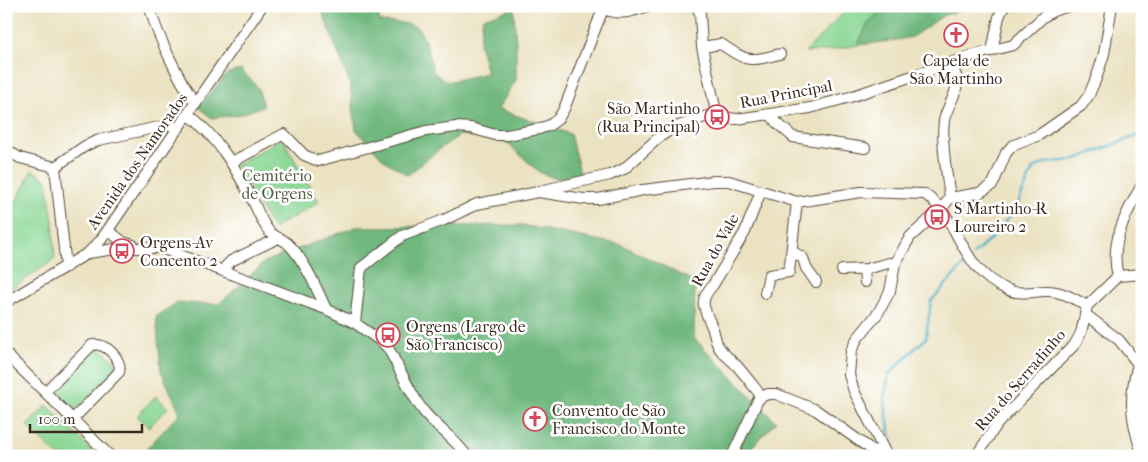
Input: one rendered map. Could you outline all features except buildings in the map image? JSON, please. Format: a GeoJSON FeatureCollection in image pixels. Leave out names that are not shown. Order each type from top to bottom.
{"type":"FeatureCollection","features":[{"type":"Feature","properties":{"kind":"street"},"geometry":{"type":"LineString","coordinates":[[150,6],[154,21],[187,93],[196,104]]}},
{"type":"Feature","properties":{"kind":"street"},"geometry":{"type":"LineString","coordinates":[[232,162],[284,134],[304,156],[318,161],[426,131],[456,127],[470,128],[495,135],[507,135],[550,125],[558,119],[564,109],[600,8],[620,14],[629,13],[648,6]]}},
{"type":"Feature","properties":{"kind":"street","name":"Rua Principal"},"geometry":{"type":"LineString","coordinates":[[696,6],[700,13],[702,47],[715,107],[726,117],[737,119],[810,108],[1013,45],[1043,17],[1053,11],[1069,6]]}},
{"type":"Feature","properties":{"kind":"street"},"geometry":{"type":"LineString","coordinates":[[992,51],[999,17],[1004,6]]}},
{"type":"Feature","properties":{"kind":"street"},"geometry":{"type":"LineString","coordinates":[[886,454],[854,390],[849,375],[851,351],[857,339],[878,313],[890,291],[895,264],[910,237],[941,209],[950,198],[980,193],[993,184],[1006,153],[1012,146],[1039,135],[1081,106],[1089,95],[1098,76],[1104,54],[1112,6]]}},
{"type":"Feature","properties":{"kind":"street","name":"Avenida dos Namorados"},"geometry":{"type":"LineString","coordinates":[[6,302],[66,268],[88,253],[109,231],[262,7]]}},
{"type":"Feature","properties":{"kind":"street"},"geometry":{"type":"LineString","coordinates":[[702,47],[721,44],[748,60],[780,54]]}},
{"type":"Feature","properties":{"kind":"street"},"geometry":{"type":"LineString","coordinates":[[941,66],[951,69],[955,73],[957,82],[956,89],[944,116],[943,129],[950,198]]}},
{"type":"Feature","properties":{"kind":"street"},"geometry":{"type":"LineString","coordinates":[[355,323],[360,268],[402,236],[444,220],[477,204],[610,175],[624,169],[657,139],[673,128],[719,112]]}},
{"type":"Feature","properties":{"kind":"street"},"geometry":{"type":"LineString","coordinates":[[188,114],[199,122],[218,142],[232,162],[269,232],[287,243],[302,261],[326,309]]}},
{"type":"Feature","properties":{"kind":"street"},"geometry":{"type":"LineString","coordinates":[[771,115],[776,122],[793,136],[865,148]]}},
{"type":"Feature","properties":{"kind":"street"},"geometry":{"type":"LineString","coordinates":[[6,150],[20,158],[55,167],[85,146],[99,140],[168,125],[179,128]]}},
{"type":"Feature","properties":{"kind":"street"},"geometry":{"type":"LineString","coordinates":[[55,167],[66,268]]}},
{"type":"Feature","properties":{"kind":"street"},"geometry":{"type":"LineString","coordinates":[[538,192],[584,199],[598,199],[643,190],[714,181],[729,181],[797,202],[861,192],[914,192],[926,194],[941,209],[970,258],[985,277],[1006,290],[1018,293],[1044,291],[1064,293],[1119,340],[1138,364],[1132,405],[1133,426],[1142,454]]}},
{"type":"Feature","properties":{"kind":"street"},"geometry":{"type":"LineString","coordinates":[[1118,276],[1114,262],[1118,236],[1125,214],[1142,185]]}},
{"type":"Feature","properties":{"kind":"street","name":"Rua do Vale"},"geometry":{"type":"LineString","coordinates":[[761,191],[745,232],[707,292],[703,303],[718,346],[762,397]]}},
{"type":"Feature","properties":{"kind":"street"},"geometry":{"type":"LineString","coordinates":[[765,293],[768,276],[789,272],[797,202]]}},
{"type":"Feature","properties":{"kind":"street"},"geometry":{"type":"LineString","coordinates":[[109,231],[122,242],[142,247]]}},
{"type":"Feature","properties":{"kind":"street"},"geometry":{"type":"LineString","coordinates":[[224,271],[231,262],[278,238]]}},
{"type":"Feature","properties":{"kind":"street"},"geometry":{"type":"LineString","coordinates":[[101,240],[122,248]]}},
{"type":"Feature","properties":{"kind":"street"},"geometry":{"type":"LineString","coordinates":[[88,253],[122,248],[161,248],[326,309],[355,323],[388,348],[424,411],[436,426],[463,450],[467,456]]}},
{"type":"Feature","properties":{"kind":"street"},"geometry":{"type":"LineString","coordinates":[[792,251],[802,258],[806,268],[816,282]]}},
{"type":"Feature","properties":{"kind":"street"},"geometry":{"type":"LineString","coordinates":[[842,270],[864,270],[889,263],[895,264]]}},
{"type":"Feature","properties":{"kind":"street"},"geometry":{"type":"LineString","coordinates":[[864,270],[865,282]]}},
{"type":"Feature","properties":{"kind":"street"},"geometry":{"type":"LineString","coordinates":[[1086,310],[1118,276],[1142,274]]}},
{"type":"Feature","properties":{"kind":"street","name":"Rua do Serradinho"},"geometry":{"type":"LineString","coordinates":[[976,456],[998,423],[1075,344],[1081,333],[1086,310]]}},
{"type":"Feature","properties":{"kind":"street"},"geometry":{"type":"LineString","coordinates":[[45,392],[92,345],[104,346],[120,361],[119,372],[73,419]]}},
{"type":"Feature","properties":{"kind":"street"},"geometry":{"type":"LineString","coordinates":[[6,354],[110,456]]}},
{"type":"Feature","properties":{"kind":"street"},"geometry":{"type":"LineString","coordinates":[[732,456],[759,398],[768,394],[776,394],[816,410],[872,450],[886,454]]}},
{"type":"Feature","properties":{"kind":"green space"},"geometry":{"type":"Polygon","coordinates":[[[320,6],[376,6],[380,22],[404,23],[417,28],[423,36],[434,73],[447,82],[487,73],[479,43],[483,18],[514,8],[516,80],[498,109],[570,134],[580,173],[557,179],[539,172],[506,142],[460,135],[408,175],[384,160],[356,130],[350,84],[320,6]]]}},
{"type":"Feature","properties":{"kind":"green space"},"geometry":{"type":"Polygon","coordinates":[[[850,6],[884,6],[867,25],[858,45],[826,51],[805,52],[850,6]]]}},
{"type":"Feature","properties":{"kind":"green space"},"geometry":{"type":"Polygon","coordinates":[[[884,6],[967,6],[967,9],[944,15],[912,37],[858,45],[867,25],[884,6]]]}},
{"type":"Feature","properties":{"kind":"green space"},"geometry":{"type":"Polygon","coordinates":[[[241,70],[258,87],[262,107],[238,115],[212,118],[198,107],[228,73],[241,70]]]}},
{"type":"Feature","properties":{"kind":"green space","name":"Cemitério de Orgens"},"geometry":{"type":"Polygon","coordinates":[[[282,138],[319,202],[273,229],[236,165],[282,138]]]}},
{"type":"Feature","properties":{"kind":"green space"},"geometry":{"type":"Polygon","coordinates":[[[32,170],[47,180],[53,222],[55,259],[6,292],[6,215],[18,198],[32,170]]]}},
{"type":"Feature","properties":{"kind":"green space"},"geometry":{"type":"Polygon","coordinates":[[[522,225],[622,245],[695,282],[694,338],[776,422],[743,456],[140,456],[180,413],[161,371],[156,317],[176,303],[219,304],[266,261],[356,227],[522,225]]]}},
{"type":"Feature","properties":{"kind":"green space"},"geometry":{"type":"Polygon","coordinates":[[[98,347],[116,362],[116,370],[76,410],[70,410],[55,396],[56,389],[93,349],[98,347]]]}},
{"type":"Feature","properties":{"kind":"green space"},"geometry":{"type":"Polygon","coordinates":[[[156,396],[168,408],[149,427],[137,416],[156,396]]]}},
{"type":"Feature","properties":{"kind":"green space"},"geometry":{"type":"Polygon","coordinates":[[[47,405],[97,456],[57,456],[27,426],[47,405]]]}},
{"type":"Feature","properties":{"kind":"waterway"},"geometry":{"type":"LineString","coordinates":[[973,255],[995,235],[1016,208],[1033,169],[1045,163],[1073,160],[1142,134]]}},
{"type":"Feature","properties":{"kind":"waterway"},"geometry":{"type":"LineString","coordinates":[[894,456],[884,399],[889,374],[926,338],[931,301],[969,259]]}},
{"type":"Feature","properties":{"kind":"place","name":"Capela de São Martinho"},"geometry":{"type":"Point","coordinates":[956,35]}},
{"type":"Feature","properties":{"kind":"place","name":"São Martinho (Rua Principal)"},"geometry":{"type":"Point","coordinates":[717,117]}},
{"type":"Feature","properties":{"kind":"place","name":"S Martinho-R Loureiro 2"},"geometry":{"type":"Point","coordinates":[937,217]}},
{"type":"Feature","properties":{"kind":"place","name":"Orgens-Av Concento 2"},"geometry":{"type":"Point","coordinates":[122,251]}},
{"type":"Feature","properties":{"kind":"place","name":"Orgens (Largo de São Francisco)"},"geometry":{"type":"Point","coordinates":[388,335]}},
{"type":"Feature","properties":{"kind":"place","name":"Convento de São Francisco do Monte"},"geometry":{"type":"Point","coordinates":[535,419]}}]}
